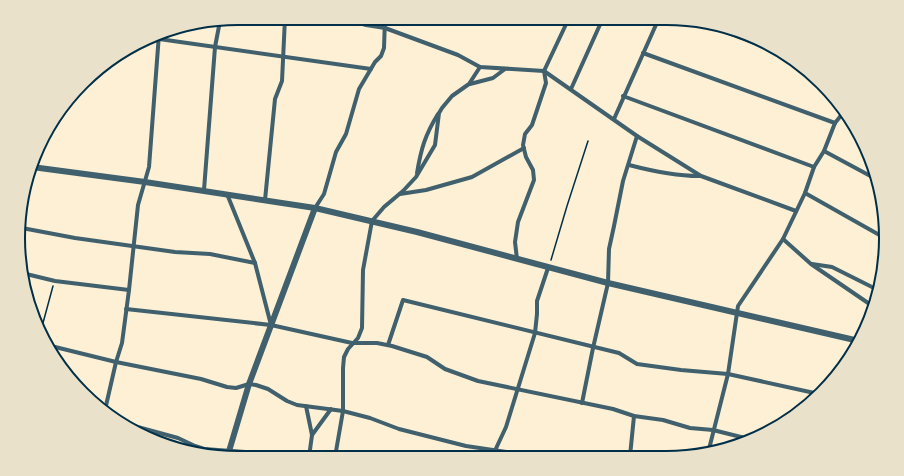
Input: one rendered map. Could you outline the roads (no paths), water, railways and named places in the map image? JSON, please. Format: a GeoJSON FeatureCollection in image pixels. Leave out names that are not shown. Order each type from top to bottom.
{"type":"FeatureCollection","features":[{"type":"Feature","properties":{"kind":"street"},"geometry":{"type":"LineString","coordinates":[[265,200],[275,98],[282,81],[285,25]]}},
{"type":"Feature","properties":{"kind":"street"},"geometry":{"type":"LineString","coordinates":[[366,25],[385,28],[458,55],[480,67],[544,71],[637,136],[701,176],[796,211]]}},
{"type":"Feature","properties":{"kind":"street"},"geometry":{"type":"LineString","coordinates":[[517,259],[515,242],[518,222],[534,180],[533,170],[526,157],[524,148],[525,134],[532,126],[546,84],[544,71],[566,25]]}},
{"type":"Feature","properties":{"kind":"street"},"geometry":{"type":"LineString","coordinates":[[571,89],[600,25]]}},
{"type":"Feature","properties":{"kind":"street"},"geometry":{"type":"LineString","coordinates":[[614,119],[656,25]]}},
{"type":"Feature","properties":{"kind":"street"},"geometry":{"type":"LineString","coordinates":[[204,190],[215,47],[219,26]]}},
{"type":"Feature","properties":{"kind":"street"},"geometry":{"type":"LineString","coordinates":[[229,450],[249,384],[315,208],[324,194],[336,152],[346,134],[359,89],[381,56],[384,48],[385,28]]}},
{"type":"Feature","properties":{"kind":"street"},"geometry":{"type":"LineString","coordinates":[[166,37],[215,47],[371,69]]}},
{"type":"Feature","properties":{"kind":"street"},"geometry":{"type":"LineString","coordinates":[[106,405],[122,343],[138,205],[145,182],[151,151],[159,40]]}},
{"type":"Feature","properties":{"kind":"street"},"geometry":{"type":"LineString","coordinates":[[643,53],[835,124]]}},
{"type":"Feature","properties":{"kind":"street"},"geometry":{"type":"LineString","coordinates":[[469,84],[480,67]]}},
{"type":"Feature","properties":{"kind":"street"},"geometry":{"type":"LineString","coordinates":[[416,177],[422,147],[429,129],[442,108],[452,96],[469,84],[493,78],[505,68]]}},
{"type":"Feature","properties":{"kind":"street"},"geometry":{"type":"LineString","coordinates":[[623,96],[814,167]]}},
{"type":"Feature","properties":{"kind":"street"},"geometry":{"type":"LineString","coordinates":[[335,451],[343,411],[344,357],[352,344],[358,338],[362,328],[363,270],[372,221],[384,207],[400,194],[416,177],[435,145],[439,114]]}},
{"type":"Feature","properties":{"kind":"street"},"geometry":{"type":"LineString","coordinates":[[709,447],[728,374],[738,306],[783,239],[805,193],[814,167],[824,151],[835,124],[841,116]]}},
{"type":"Feature","properties":{"kind":"street"},"geometry":{"type":"LineString","coordinates":[[582,403],[608,283],[609,248],[623,181],[637,136]]}},
{"type":"Feature","properties":{"kind":"street"},"geometry":{"type":"LineString","coordinates":[[400,194],[426,190],[472,177],[524,148]]}},
{"type":"Feature","properties":{"kind":"street"},"geometry":{"type":"LineString","coordinates":[[824,151],[870,176]]}},
{"type":"Feature","properties":{"kind":"street"},"geometry":{"type":"LineString","coordinates":[[629,165],[673,174],[701,176]]}},
{"type":"Feature","properties":{"kind":"street"},"geometry":{"type":"LineString","coordinates":[[37,168],[204,190],[315,208],[417,232],[608,283],[853,339]]}},
{"type":"Feature","properties":{"kind":"street"},"geometry":{"type":"LineString","coordinates":[[805,193],[879,234]]}},
{"type":"Feature","properties":{"kind":"street"},"geometry":{"type":"LineString","coordinates":[[227,194],[255,264],[271,325]]}},
{"type":"Feature","properties":{"kind":"street"},"geometry":{"type":"LineString","coordinates":[[25,229],[75,238],[175,252],[210,254],[255,264]]}},
{"type":"Feature","properties":{"kind":"street"},"geometry":{"type":"LineString","coordinates":[[783,239],[811,264],[869,303]]}},
{"type":"Feature","properties":{"kind":"street"},"geometry":{"type":"LineString","coordinates":[[811,264],[832,266],[873,288]]}},
{"type":"Feature","properties":{"kind":"street"},"geometry":{"type":"LineString","coordinates":[[56,347],[116,362],[201,379],[227,387],[236,388],[249,384],[256,385],[268,389],[287,401],[306,406],[343,411],[442,441],[495,451],[506,427],[535,334],[537,301],[548,268]]}},
{"type":"Feature","properties":{"kind":"street"},"geometry":{"type":"LineString","coordinates":[[28,275],[55,281],[129,290]]}},
{"type":"Feature","properties":{"kind":"street"},"geometry":{"type":"LineString","coordinates":[[388,345],[402,300],[619,354],[637,364],[728,374],[813,393]]}},
{"type":"Feature","properties":{"kind":"street"},"geometry":{"type":"LineString","coordinates":[[126,308],[271,325],[352,344],[377,343],[388,345],[427,357],[445,369],[478,381],[613,408],[634,416],[663,420],[690,428],[713,430],[742,437]]}},
{"type":"Feature","properties":{"kind":"street"},"geometry":{"type":"LineString","coordinates":[[306,406],[312,435],[310,451]]}},
{"type":"Feature","properties":{"kind":"street"},"geometry":{"type":"LineString","coordinates":[[312,435],[331,409]]}},
{"type":"Feature","properties":{"kind":"street"},"geometry":{"type":"LineString","coordinates":[[630,451],[634,416]]}},
{"type":"Feature","properties":{"kind":"street"},"geometry":{"type":"LineString","coordinates":[[143,428],[178,438],[201,448]]}},
{"type":"Feature","properties":{"kind":"street"},"geometry":{"type":"LineString","coordinates":[[212,449],[239,451]]}}]}
